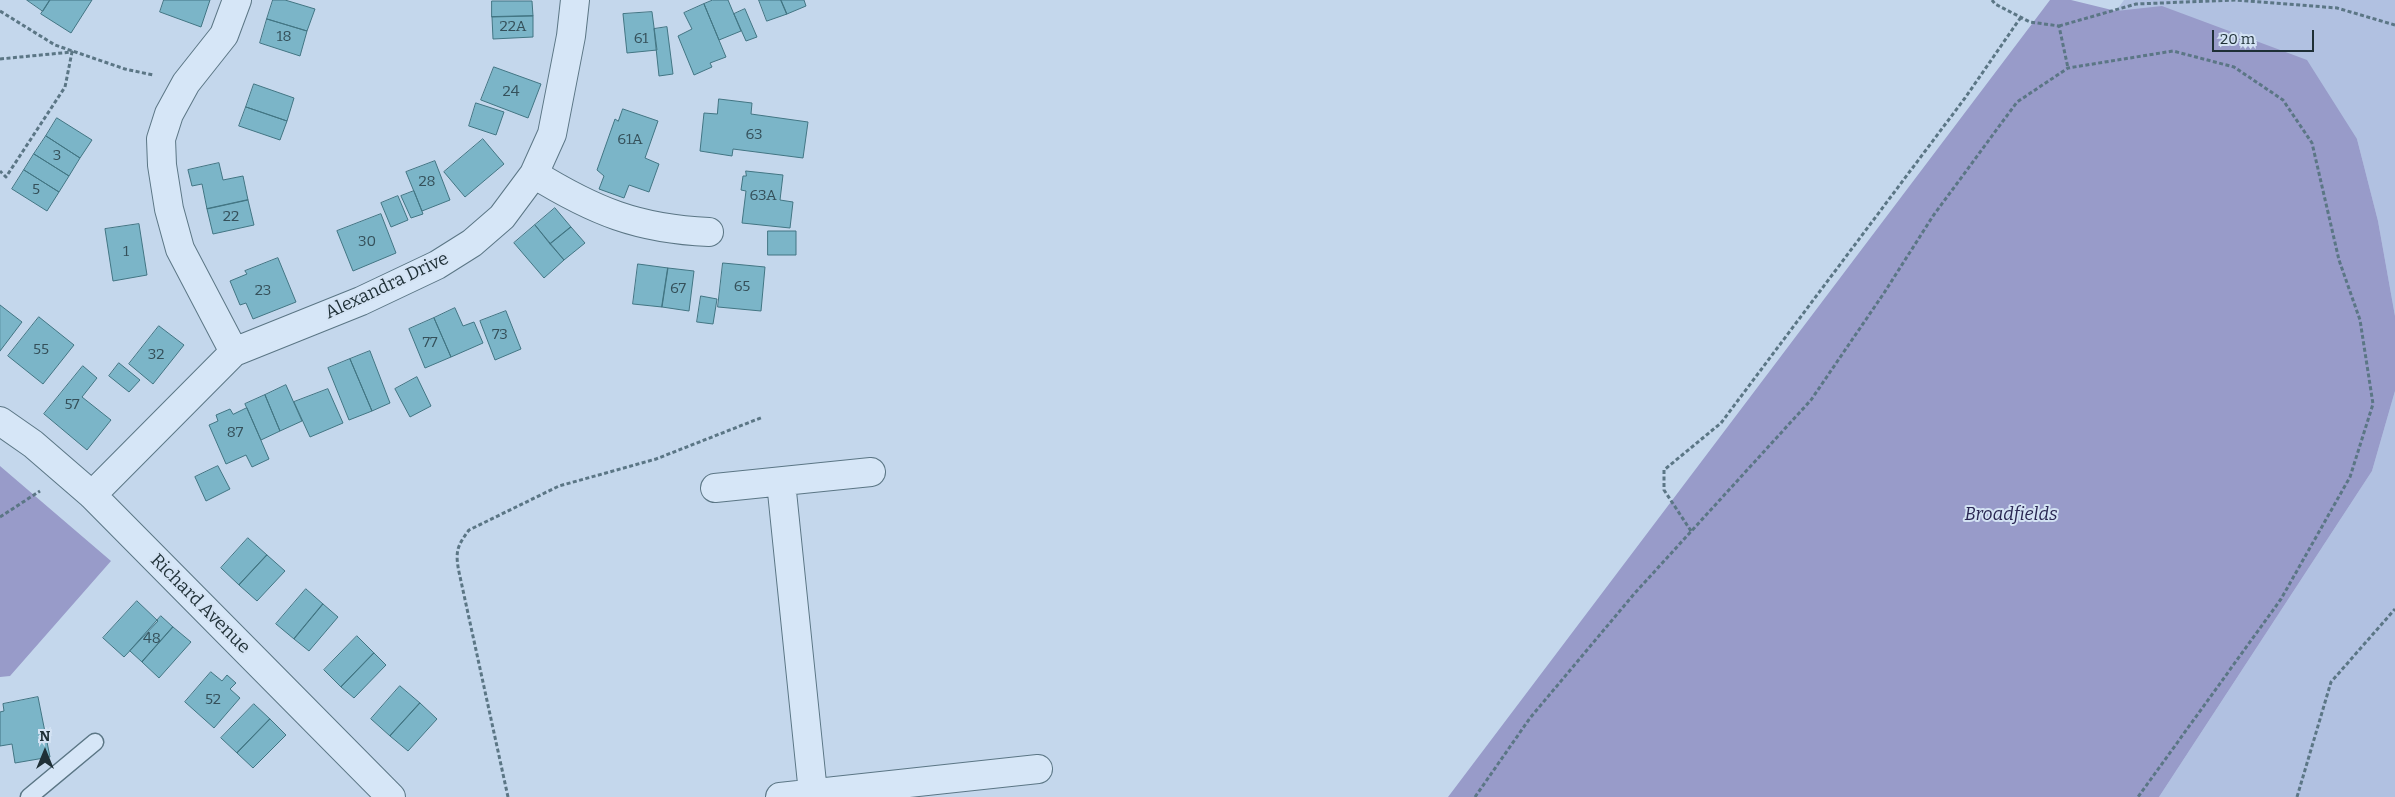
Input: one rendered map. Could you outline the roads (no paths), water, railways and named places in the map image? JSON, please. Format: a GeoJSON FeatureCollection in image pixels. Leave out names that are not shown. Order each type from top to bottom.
{"type":"FeatureCollection","features":[{"type":"Feature","properties":{"kind":"street"},"geometry":{"type":"LineString","coordinates":[[234,352],[180,249],[168,200],[162,165],[161,139],[170,114],[186,83],[224,35],[237,0]]}},
{"type":"Feature","properties":{"kind":"street","name":"Alexandra Drive"},"geometry":{"type":"LineString","coordinates":[[92,495],[234,352],[361,300],[437,265],[472,243],[502,217],[534,174],[552,134],[571,36],[575,0]]}},
{"type":"Feature","properties":{"kind":"street"},"geometry":{"type":"LineString","coordinates":[[534,174],[563,192],[612,216],[647,226],[710,232]]}},
{"type":"Feature","properties":{"kind":"street","name":"Richard Avenue"},"geometry":{"type":"LineString","coordinates":[[0,421],[33,444],[92,495],[391,797]]}},
{"type":"Feature","properties":{"kind":"street"},"geometry":{"type":"LineString","coordinates":[[715,488],[870,472]]}},
{"type":"Feature","properties":{"kind":"street"},"geometry":{"type":"LineString","coordinates":[[781,482],[813,793]]}},
{"type":"Feature","properties":{"kind":"street"},"geometry":{"type":"LineString","coordinates":[[780,797],[813,793],[925,789],[1038,769]]}},
{"type":"Feature","properties":{"kind":"lane"},"geometry":{"type":"LineString","coordinates":[[29,797],[95,742]]}},
{"type":"Feature","properties":{"kind":"park label","name":"Broadfields"},"geometry":{"type":"Point","coordinates":[2011,515]}}]}
